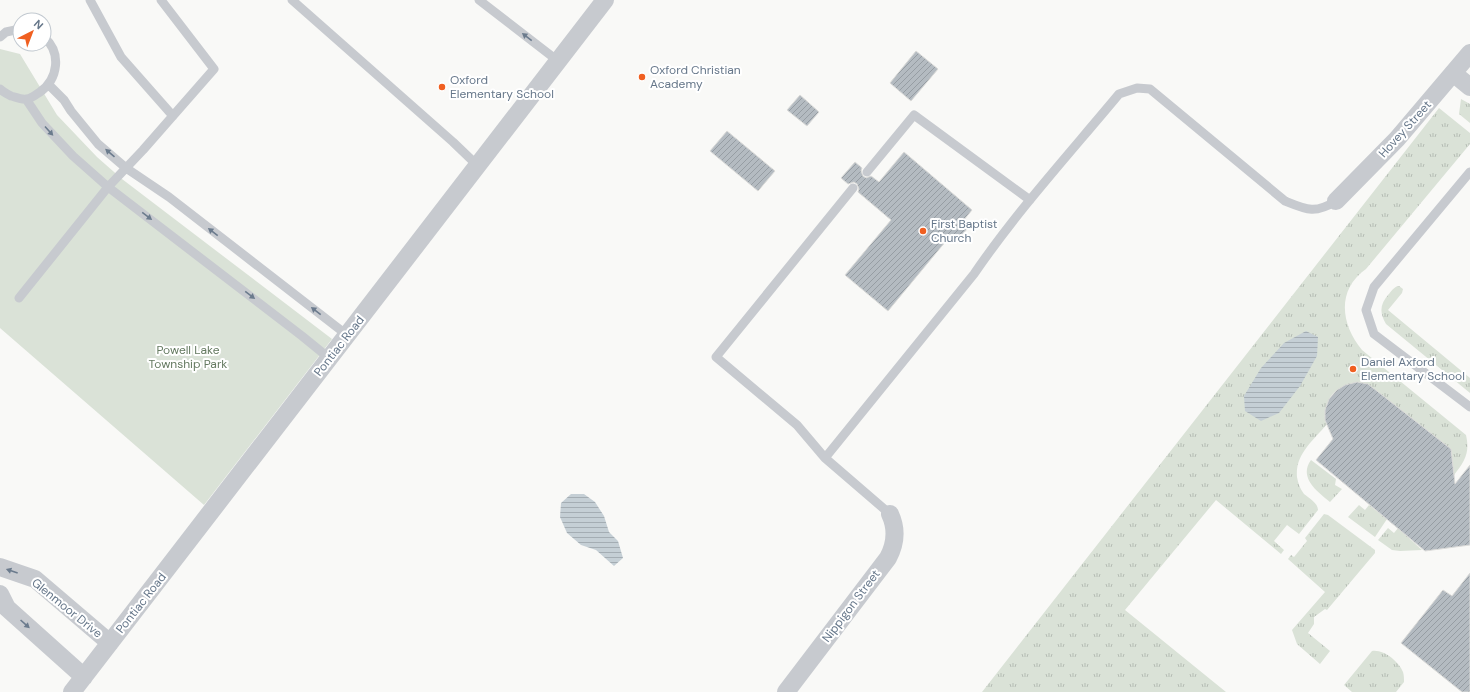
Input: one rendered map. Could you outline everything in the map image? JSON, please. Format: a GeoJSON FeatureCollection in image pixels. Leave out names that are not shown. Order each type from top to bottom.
{"type":"FeatureCollection","features":[{"type":"Feature","properties":{"kind":"street","name":"Pontiac Road"},"geometry":{"type":"LineString","coordinates":[[72,692],[605,0]]}},
{"type":"Feature","properties":{"kind":"street","name":"Hovey Street"},"geometry":{"type":"LineString","coordinates":[[1336,201],[1397,139],[1470,53]]}},
{"type":"Feature","properties":{"kind":"street"},"geometry":{"type":"LineString","coordinates":[[1453,73],[1470,87]]}},
{"type":"Feature","properties":{"kind":"street","name":"Nippigon Street"},"geometry":{"type":"LineString","coordinates":[[786,692],[888,558],[894,544],[896,532],[890,514]]}},
{"type":"Feature","properties":{"kind":"street","name":"Glenmoor Drive"},"geometry":{"type":"LineString","coordinates":[[0,567],[35,580],[110,643]]}},
{"type":"Feature","properties":{"kind":"street"},"geometry":{"type":"LineString","coordinates":[[0,594],[7,608],[84,677]]}},
{"type":"Feature","properties":{"kind":"lane"},"geometry":{"type":"LineString","coordinates":[[90,0],[121,57],[173,116]]}},
{"type":"Feature","properties":{"kind":"lane"},"geometry":{"type":"LineString","coordinates":[[19,298],[108,187],[214,69],[161,0]]}},
{"type":"Feature","properties":{"kind":"lane"},"geometry":{"type":"LineString","coordinates":[[292,0],[453,142],[478,166]]}},
{"type":"Feature","properties":{"kind":"lane"},"geometry":{"type":"LineString","coordinates":[[479,0],[558,61]]}},
{"type":"Feature","properties":{"kind":"lane"},"geometry":{"type":"LineString","coordinates":[[0,37],[6,32],[12,31]]}},
{"type":"Feature","properties":{"kind":"lane"},"geometry":{"type":"LineString","coordinates":[[0,89],[13,97],[26,99],[37,94],[49,85],[53,79],[56,68],[52,47]]}},
{"type":"Feature","properties":{"kind":"lane"},"geometry":{"type":"LineString","coordinates":[[49,85],[64,100],[98,144],[126,168],[169,197],[347,335]]}},
{"type":"Feature","properties":{"kind":"lane"},"geometry":{"type":"LineString","coordinates":[[825,458],[974,274],[989,252],[1030,200],[1119,94],[1137,88],[1150,89],[1162,97],[1285,201],[1302,208],[1315,210],[1325,208],[1336,201]]}},
{"type":"Feature","properties":{"kind":"lane"},"geometry":{"type":"LineString","coordinates":[[26,99],[42,122],[72,156],[108,187],[329,358]]}},
{"type":"Feature","properties":{"kind":"lane"},"geometry":{"type":"LineString","coordinates":[[867,172],[914,115],[1030,200]]}},
{"type":"Feature","properties":{"kind":"lane"},"geometry":{"type":"LineString","coordinates":[[1470,172],[1374,287],[1366,310],[1374,334],[1470,407]]}},
{"type":"Feature","properties":{"kind":"lane"},"geometry":{"type":"LineString","coordinates":[[853,188],[716,357],[797,426],[825,458],[890,514]]}},
{"type":"Feature","properties":{"kind":"green space","name":"Powell Lake Township Park"},"geometry":{"type":"Polygon","coordinates":[[[0,49],[20,54],[57,115],[97,157],[122,179],[332,339],[204,505],[0,328],[0,49]]]}},
{"type":"Feature","properties":{"kind":"green space"},"geometry":{"type":"Polygon","coordinates":[[[1461,99],[1470,104],[1470,123],[1459,114],[1461,99]]]}},
{"type":"Feature","properties":{"kind":"green space"},"geometry":{"type":"Polygon","coordinates":[[[1439,108],[1470,133],[1470,144],[1366,269],[1356,277],[1346,297],[1345,308],[1346,319],[1350,330],[1362,350],[1466,435],[1466,456],[1454,475],[1451,449],[1368,384],[1361,383],[1346,385],[1334,392],[1330,398],[1327,404],[1327,424],[1306,448],[1299,461],[1297,469],[1297,477],[1300,488],[1304,494],[1315,503],[1318,510],[1299,534],[1287,525],[1274,541],[1284,550],[1281,554],[1216,500],[1125,610],[1226,692],[982,692],[1439,108]]]}},
{"type":"Feature","properties":{"kind":"green space"},"geometry":{"type":"Polygon","coordinates":[[[1399,286],[1403,289],[1402,293],[1388,310],[1470,378],[1470,393],[1386,324],[1382,316],[1382,305],[1392,290],[1399,286]]]}},
{"type":"Feature","properties":{"kind":"green space"},"geometry":{"type":"Polygon","coordinates":[[[1311,460],[1336,479],[1335,485],[1342,489],[1330,502],[1315,489],[1308,479],[1307,473],[1311,460]]]}},
{"type":"Feature","properties":{"kind":"green space"},"geometry":{"type":"Polygon","coordinates":[[[1359,505],[1365,510],[1369,505],[1387,519],[1375,537],[1348,517],[1359,505]]]}},
{"type":"Feature","properties":{"kind":"green space"},"geometry":{"type":"Polygon","coordinates":[[[1324,514],[1328,515],[1375,550],[1375,553],[1327,610],[1325,609],[1314,617],[1314,624],[1308,633],[1330,651],[1320,664],[1297,644],[1292,630],[1325,592],[1288,559],[1291,555],[1294,557],[1307,541],[1305,538],[1324,514]]]}},
{"type":"Feature","properties":{"kind":"green space"},"geometry":{"type":"Polygon","coordinates":[[[1388,528],[1394,533],[1398,528],[1422,550],[1392,550],[1378,540],[1388,528]]]}},
{"type":"Feature","properties":{"kind":"green space"},"geometry":{"type":"Polygon","coordinates":[[[1372,651],[1386,654],[1395,660],[1401,668],[1404,682],[1396,692],[1352,692],[1344,685],[1372,651]]]}},
{"type":"Feature","properties":{"kind":"shaded area"},"geometry":{"type":"Polygon","coordinates":[[[1306,331],[1318,337],[1317,356],[1300,386],[1279,413],[1261,421],[1245,411],[1244,396],[1261,368],[1284,343],[1306,331]]]}},
{"type":"Feature","properties":{"kind":"shaded area"},"geometry":{"type":"Polygon","coordinates":[[[571,494],[584,494],[595,502],[604,516],[609,532],[618,541],[623,558],[614,566],[596,550],[581,545],[567,533],[560,517],[561,503],[571,494]]]}},
{"type":"Feature","properties":{"kind":"building"},"geometry":{"type":"Polygon","coordinates":[[[916,51],[938,69],[911,101],[890,83],[916,51]]]}},
{"type":"Feature","properties":{"kind":"building"},"geometry":{"type":"Polygon","coordinates":[[[800,95],[819,112],[807,126],[787,110],[800,95]]]}},
{"type":"Feature","properties":{"kind":"building"},"geometry":{"type":"Polygon","coordinates":[[[727,131],[775,171],[758,191],[710,151],[727,131]]]}},
{"type":"Feature","properties":{"kind":"building","name":"First Baptist Church"},"geometry":{"type":"Polygon","coordinates":[[[904,152],[972,210],[963,221],[969,227],[957,240],[951,235],[888,311],[845,275],[891,220],[858,192],[859,189],[857,184],[854,182],[848,184],[841,178],[855,162],[862,168],[861,171],[863,176],[866,178],[871,176],[879,182],[904,152]]]}},
{"type":"Feature","properties":{"kind":"building"},"geometry":{"type":"Polygon","coordinates":[[[1357,382],[1368,384],[1451,449],[1455,484],[1470,465],[1470,545],[1425,551],[1316,460],[1333,439],[1325,420],[1325,410],[1329,399],[1337,390],[1345,385],[1357,382]]]}},
{"type":"Feature","properties":{"kind":"building"},"geometry":{"type":"Polygon","coordinates":[[[1470,573],[1470,692],[1462,692],[1401,643],[1443,590],[1452,596],[1470,573]]]}},
{"type":"Feature","properties":{"kind":"place","name":"Oxford Christian Academy"},"geometry":{"type":"Point","coordinates":[642,77]}},
{"type":"Feature","properties":{"kind":"place","name":"Oxford Elementary School"},"geometry":{"type":"Point","coordinates":[442,87]}},
{"type":"Feature","properties":{"kind":"place","name":"First Baptist Church"},"geometry":{"type":"Point","coordinates":[923,231]}},
{"type":"Feature","properties":{"kind":"place","name":"Daniel Axford Elementary School"},"geometry":{"type":"Point","coordinates":[1353,369]}}]}
